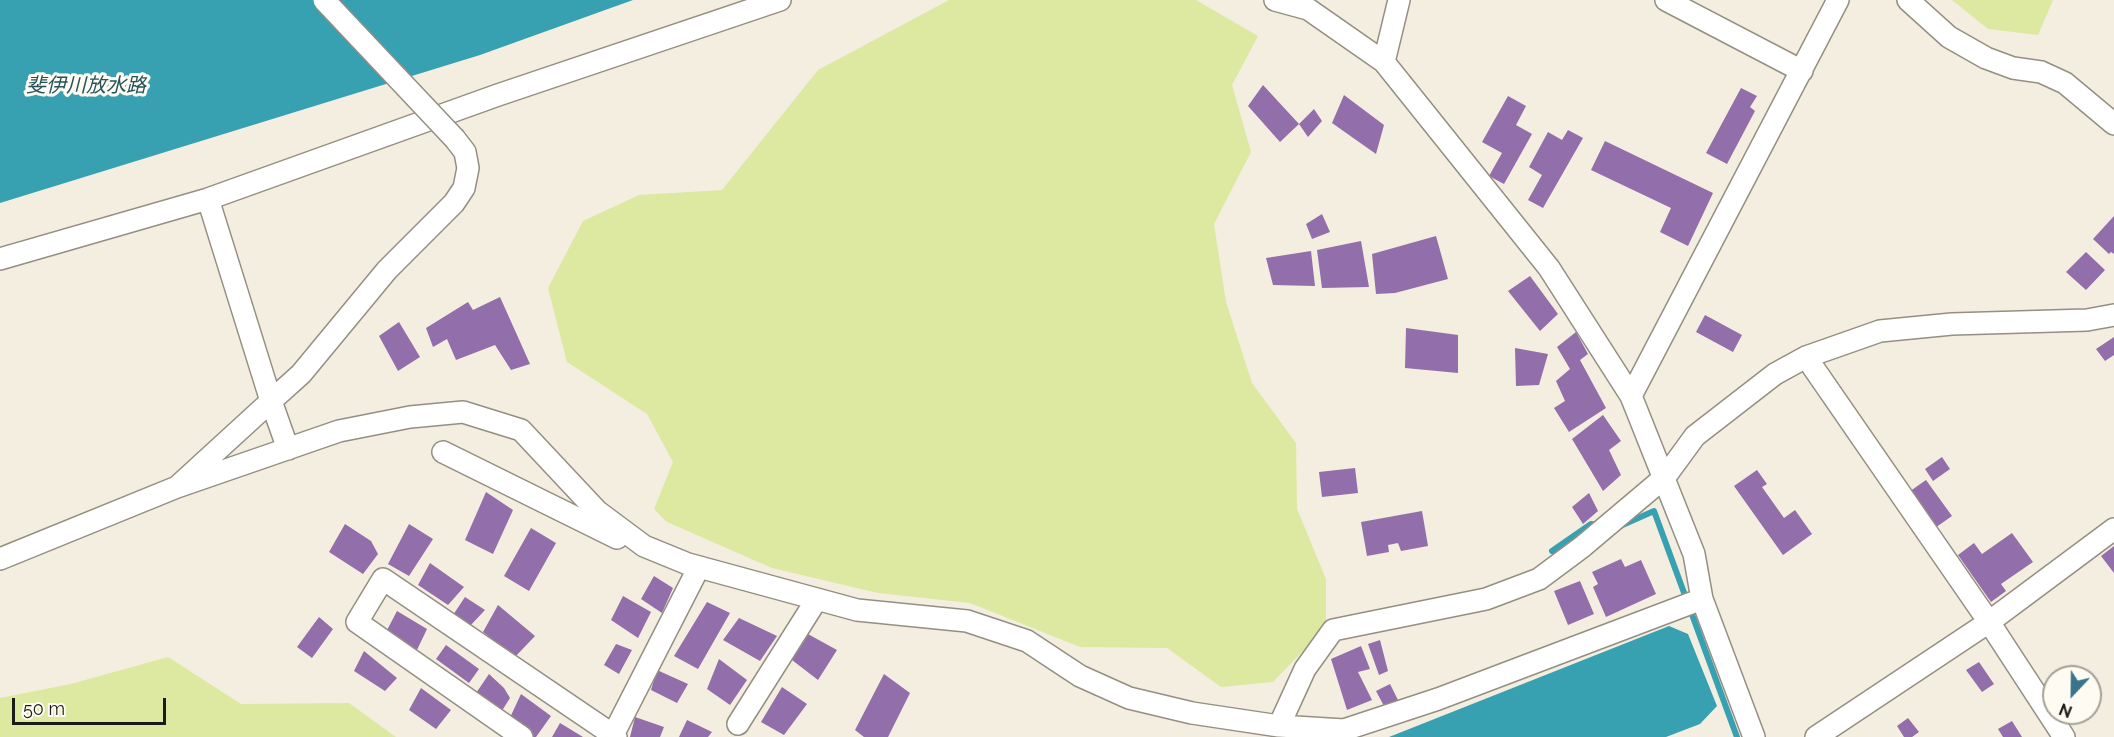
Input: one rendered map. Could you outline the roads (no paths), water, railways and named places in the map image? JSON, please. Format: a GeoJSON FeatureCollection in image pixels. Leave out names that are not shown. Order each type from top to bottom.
{"type":"FeatureCollection","features":[{"type":"Feature","properties":{"kind":"street"},"geometry":{"type":"LineString","coordinates":[[177,487],[301,374],[387,270],[454,203],[464,188],[468,168],[465,152],[324,0]]}},
{"type":"Feature","properties":{"kind":"street"},"geometry":{"type":"LineString","coordinates":[[0,259],[208,199],[487,99],[780,0]]}},
{"type":"Feature","properties":{"kind":"street"},"geometry":{"type":"LineString","coordinates":[[1275,0],[1308,9],[1384,62],[1549,268],[1631,396],[1694,554],[1702,599],[1754,737]]}},
{"type":"Feature","properties":{"kind":"street"},"geometry":{"type":"LineString","coordinates":[[1384,62],[1399,0]]}},
{"type":"Feature","properties":{"kind":"street"},"geometry":{"type":"LineString","coordinates":[[1666,0],[1802,71]]}},
{"type":"Feature","properties":{"kind":"street"},"geometry":{"type":"LineString","coordinates":[[1631,396],[1838,0]]}},
{"type":"Feature","properties":{"kind":"street"},"geometry":{"type":"LineString","coordinates":[[1908,0],[1949,37],[1995,61],[2013,68],[2041,72],[2065,83],[2114,124]]}},
{"type":"Feature","properties":{"kind":"street"},"geometry":{"type":"LineString","coordinates":[[208,199],[288,449]]}},
{"type":"Feature","properties":{"kind":"street"},"geometry":{"type":"LineString","coordinates":[[1279,726],[1305,669],[1333,630],[1486,599],[1539,579],[1582,547],[1665,477],[1695,436],[1775,374],[1806,357],[1880,331],[1952,324],[2087,320],[2114,315]]}},
{"type":"Feature","properties":{"kind":"street"},"geometry":{"type":"LineString","coordinates":[[1806,357],[1989,622],[2064,737]]}},
{"type":"Feature","properties":{"kind":"street"},"geometry":{"type":"LineString","coordinates":[[0,559],[177,487],[339,431],[410,417],[463,412],[521,430],[597,511],[644,546]]}},
{"type":"Feature","properties":{"kind":"street"},"geometry":{"type":"LineString","coordinates":[[443,452],[615,537],[699,567],[857,610],[967,621],[1027,641],[1080,676],[1129,698],[1192,712],[1247,729],[1279,726],[1344,730],[1438,699],[1702,599]]}},
{"type":"Feature","properties":{"kind":"street"},"geometry":{"type":"LineString","coordinates":[[1816,737],[1989,622],[2114,529]]}},
{"type":"Feature","properties":{"kind":"street"},"geometry":{"type":"LineString","coordinates":[[522,737],[357,622],[384,579],[615,736],[699,567]]}},
{"type":"Feature","properties":{"kind":"street"},"geometry":{"type":"LineString","coordinates":[[738,724],[817,599]]}},
{"type":"Feature","properties":{"kind":"water","name":"斐伊川放水路"},"geometry":{"type":"Polygon","coordinates":[[[0,0],[633,0],[480,55],[0,203],[0,0]]]}},
{"type":"Feature","properties":{"kind":"water"},"geometry":{"type":"Polygon","coordinates":[[[1669,626],[1688,634],[1717,706],[1700,724],[1666,737],[1389,737],[1669,626]]]}},
{"type":"Feature","properties":{"kind":"waterway"},"geometry":{"type":"LineString","coordinates":[[1618,527],[1654,511],[1737,737]]}},
{"type":"Feature","properties":{"kind":"waterway"},"geometry":{"type":"LineString","coordinates":[[1552,551],[1591,524],[1599,525]]}}]}
